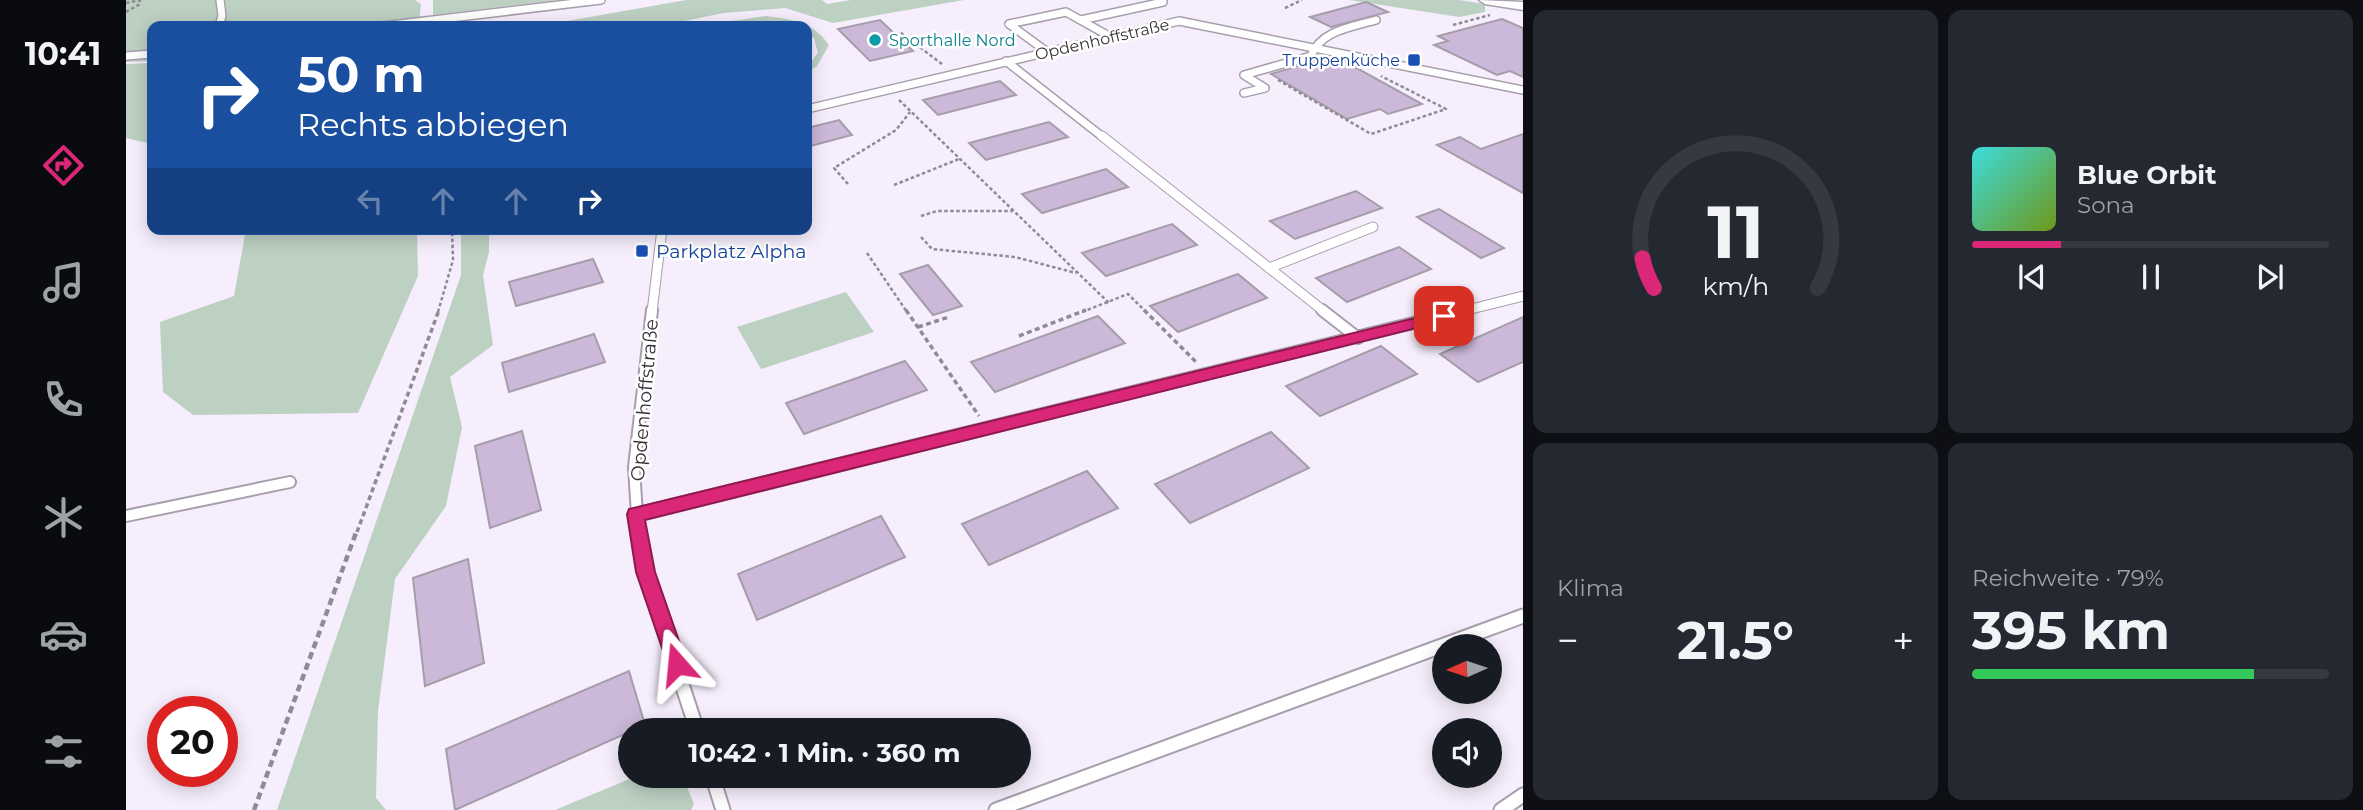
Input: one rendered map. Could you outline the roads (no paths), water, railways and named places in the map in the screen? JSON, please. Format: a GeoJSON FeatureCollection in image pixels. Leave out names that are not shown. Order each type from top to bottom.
{"type":"FeatureCollection","features":[{"type":"Feature","properties":{"kind":"street"},"geometry":{"type":"LineString","coordinates":[[1489,1],[1523,6]]}},
{"type":"Feature","properties":{"kind":"lane"},"geometry":{"type":"LineString","coordinates":[[220,0],[220,21]]}},
{"type":"Feature","properties":{"kind":"lane"},"geometry":{"type":"LineString","coordinates":[[425,21],[601,0]]}},
{"type":"Feature","properties":{"kind":"lane"},"geometry":{"type":"LineString","coordinates":[[1081,20],[1163,2]]}},
{"type":"Feature","properties":{"kind":"lane"},"geometry":{"type":"LineString","coordinates":[[1046,51],[1009,24],[1066,12],[1109,36]]}},
{"type":"Feature","properties":{"kind":"lane"},"geometry":{"type":"LineString","coordinates":[[1244,93],[1265,88],[1244,75],[1311,56],[1312,47],[1319,38],[1376,20]]}},
{"type":"Feature","properties":{"kind":"lane","name":"Opdenhoffstraße"},"geometry":{"type":"LineString","coordinates":[[812,108],[1179,21],[1523,90]]}},
{"type":"Feature","properties":{"kind":"lane"},"geometry":{"type":"LineString","coordinates":[[126,56],[147,54]]}},
{"type":"Feature","properties":{"kind":"lane"},"geometry":{"type":"LineString","coordinates":[[1006,61],[1358,338]]}},
{"type":"Feature","properties":{"kind":"lane"},"geometry":{"type":"LineString","coordinates":[[1269,268],[1373,227]]}},
{"type":"Feature","properties":{"kind":"lane","name":"Opdenhoffstraße"},"geometry":{"type":"LineString","coordinates":[[661,235],[634,467],[635,514],[645,572],[693,718]]}},
{"type":"Feature","properties":{"kind":"lane"},"geometry":{"type":"LineString","coordinates":[[635,514],[1523,296]]}},
{"type":"Feature","properties":{"kind":"lane"},"geometry":{"type":"LineString","coordinates":[[126,516],[290,482]]}},
{"type":"Feature","properties":{"kind":"lane"},"geometry":{"type":"LineString","coordinates":[[996,810],[1523,616]]}},
{"type":"Feature","properties":{"kind":"lane"},"geometry":{"type":"LineString","coordinates":[[716,788],[723,810]]}},
{"type":"Feature","properties":{"kind":"lane"},"geometry":{"type":"LineString","coordinates":[[1501,810],[1523,795]]}},
{"type":"Feature","properties":{"kind":"place","name":"Sporthalle Nord"},"geometry":{"type":"Point","coordinates":[875,40]}},
{"type":"Feature","properties":{"kind":"place","name":"Truppenküche"},"geometry":{"type":"Point","coordinates":[1414,60]}},
{"type":"Feature","properties":{"kind":"place","name":"Parkplatz Alpha"},"geometry":{"type":"Point","coordinates":[642,251]}}]}
